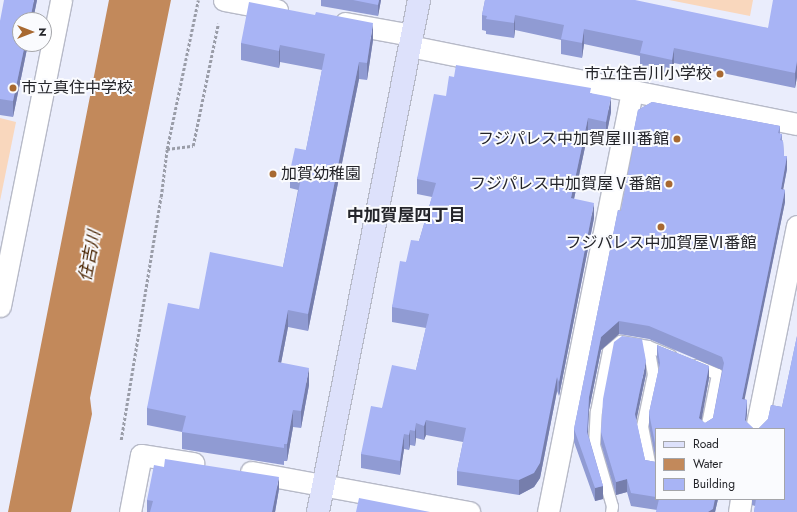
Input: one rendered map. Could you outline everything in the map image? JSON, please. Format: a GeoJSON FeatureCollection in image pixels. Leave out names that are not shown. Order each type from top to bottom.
{"type":"FeatureCollection","features":[{"type":"Feature","properties":{"kind":"street"},"geometry":{"type":"LineString","coordinates":[[0,306],[61,0]]}},
{"type":"Feature","properties":{"kind":"street"},"geometry":{"type":"LineString","coordinates":[[318,512],[418,0]]}},
{"type":"Feature","properties":{"kind":"street"},"geometry":{"type":"LineString","coordinates":[[222,8],[297,14]]}},
{"type":"Feature","properties":{"kind":"street"},"geometry":{"type":"LineString","coordinates":[[327,19],[411,41],[632,90],[797,124]]}},
{"type":"Feature","properties":{"kind":"street"},"geometry":{"type":"LineString","coordinates":[[548,512],[632,90]]}},
{"type":"Feature","properties":{"kind":"street"},"geometry":{"type":"LineString","coordinates":[[756,428],[797,226]]}},
{"type":"Feature","properties":{"kind":"street"},"geometry":{"type":"LineString","coordinates":[[130,512],[142,455],[210,466]]}},
{"type":"Feature","properties":{"kind":"street"},"geometry":{"type":"LineString","coordinates":[[233,469],[324,484],[469,512]]}},
{"type":"Feature","properties":{"kind":"street"},"geometry":{"type":"LineString","coordinates":[[739,512],[741,500]]}},
{"type":"Feature","properties":{"kind":"lane"},"geometry":{"type":"LineString","coordinates":[[611,512],[609,497],[594,445],[596,410],[608,351],[620,341],[648,346],[717,374],[706,428]]}},
{"type":"Feature","properties":{"kind":"lane"},"geometry":{"type":"LineString","coordinates":[[648,346],[653,374],[642,426],[650,467],[655,468]]}},
{"type":"Feature","properties":{"kind":"path"},"geometry":{"type":"LineString","coordinates":[[121,441],[161,197],[167,150],[198,0]]}},
{"type":"Feature","properties":{"kind":"path"},"geometry":{"type":"LineString","coordinates":[[167,150],[193,146],[222,8]]}},
{"type":"Feature","properties":{"kind":"shaded area"},"geometry":{"type":"Polygon","coordinates":[[[669,0],[753,0],[750,16],[669,0]]]}},
{"type":"Feature","properties":{"kind":"shaded area"},"geometry":{"type":"Polygon","coordinates":[[[0,118],[16,122],[0,201],[0,118]]]}},
{"type":"Feature","properties":{"kind":"water","name":"住吉川"},"geometry":{"type":"Polygon","coordinates":[[[109,0],[171,0],[90,398],[92,414],[71,512],[8,512],[109,0]]]}},
{"type":"Feature","properties":{"kind":"building"},"geometry":{"type":"Polygon","coordinates":[[[4,0],[34,0],[32,12],[12,12],[12,52],[23,52],[13,101],[0,99],[0,21],[4,0]]]}},
{"type":"Feature","properties":{"kind":"building"},"geometry":{"type":"Polygon","coordinates":[[[353,0],[379,0],[378,5],[353,0]]]}},
{"type":"Feature","properties":{"kind":"building"},"geometry":{"type":"Polygon","coordinates":[[[485,0],[635,0],[768,28],[773,0],[797,0],[797,61],[795,73],[674,48],[672,60],[640,53],[643,41],[584,29],[582,43],[561,39],[564,25],[515,15],[514,23],[486,19],[487,16],[482,15],[485,0]]]}},
{"type":"Feature","properties":{"kind":"building"},"geometry":{"type":"Polygon","coordinates":[[[249,2],[315,15],[316,12],[373,23],[367,63],[359,62],[308,314],[288,310],[278,362],[309,368],[301,411],[293,410],[287,444],[284,444],[284,448],[182,432],[186,416],[147,408],[168,303],[199,309],[210,252],[283,267],[302,173],[290,171],[295,148],[306,150],[325,54],[280,45],[279,51],[241,43],[249,2]]]}},
{"type":"Feature","properties":{"kind":"building"},"geometry":{"type":"Polygon","coordinates":[[[456,65],[591,88],[590,93],[611,97],[606,122],[588,118],[571,198],[594,203],[559,382],[557,377],[540,463],[534,473],[519,480],[457,471],[466,428],[426,420],[424,426],[416,423],[415,431],[410,430],[409,435],[404,434],[400,461],[361,454],[371,406],[382,408],[392,365],[416,370],[429,314],[392,307],[400,261],[406,262],[411,240],[419,241],[436,183],[417,179],[434,94],[446,96],[449,76],[454,77],[456,65]]]}},
{"type":"Feature","properties":{"kind":"building"},"geometry":{"type":"Polygon","coordinates":[[[652,102],[780,126],[778,133],[782,134],[780,140],[783,141],[784,156],[787,156],[781,189],[785,190],[742,399],[747,400],[745,420],[753,428],[655,428],[655,443],[649,413],[660,363],[657,345],[709,366],[699,418],[705,423],[713,418],[724,363],[722,357],[649,326],[619,321],[601,337],[589,397],[587,432],[603,486],[595,488],[574,429],[618,210],[621,211],[635,138],[634,130],[638,110],[652,102]]]}},
{"type":"Feature","properties":{"kind":"building"},"geometry":{"type":"Polygon","coordinates":[[[622,336],[642,339],[646,361],[635,414],[645,460],[655,462],[655,497],[631,493],[627,479],[616,482],[601,432],[603,399],[614,342],[622,336]]]}},
{"type":"Feature","properties":{"kind":"building"},"geometry":{"type":"Polygon","coordinates":[[[797,336],[797,512],[754,512],[756,500],[785,500],[785,428],[759,428],[768,419],[771,405],[782,407],[797,336]]]}},
{"type":"Feature","properties":{"kind":"building"},"geometry":{"type":"Polygon","coordinates":[[[165,459],[279,477],[272,512],[150,512],[153,501],[147,500],[154,465],[164,467],[165,459]]]}},
{"type":"Feature","properties":{"kind":"building"},"geometry":{"type":"Polygon","coordinates":[[[359,498],[430,512],[356,512],[359,498]]]}},
{"type":"Feature","properties":{"kind":"building"},"geometry":{"type":"Polygon","coordinates":[[[659,500],[715,500],[713,509],[708,512],[656,512],[659,500]]]}},
{"type":"Feature","properties":{"kind":"place","name":"市立住吉川小学校"},"geometry":{"type":"Point","coordinates":[720,74]}},
{"type":"Feature","properties":{"kind":"place","name":"市立真住中学校"},"geometry":{"type":"Point","coordinates":[13,88]}},
{"type":"Feature","properties":{"kind":"place","name":"フジパレス中加賀屋Ⅲ番館"},"geometry":{"type":"Point","coordinates":[677,139]}},
{"type":"Feature","properties":{"kind":"place","name":"加賀幼稚園"},"geometry":{"type":"Point","coordinates":[273,174]}},
{"type":"Feature","properties":{"kind":"place","name":"フジパレス中加賀屋Ⅴ番館"},"geometry":{"type":"Point","coordinates":[669,184]}},
{"type":"Feature","properties":{"kind":"place","name":"フジパレス中加賀屋Ⅵ番館"},"geometry":{"type":"Point","coordinates":[661,227]}},
{"type":"Feature","properties":{"kind":"district","name":"中加賀屋四丁目"},"geometry":{"type":"Point","coordinates":[406,216]}}]}
